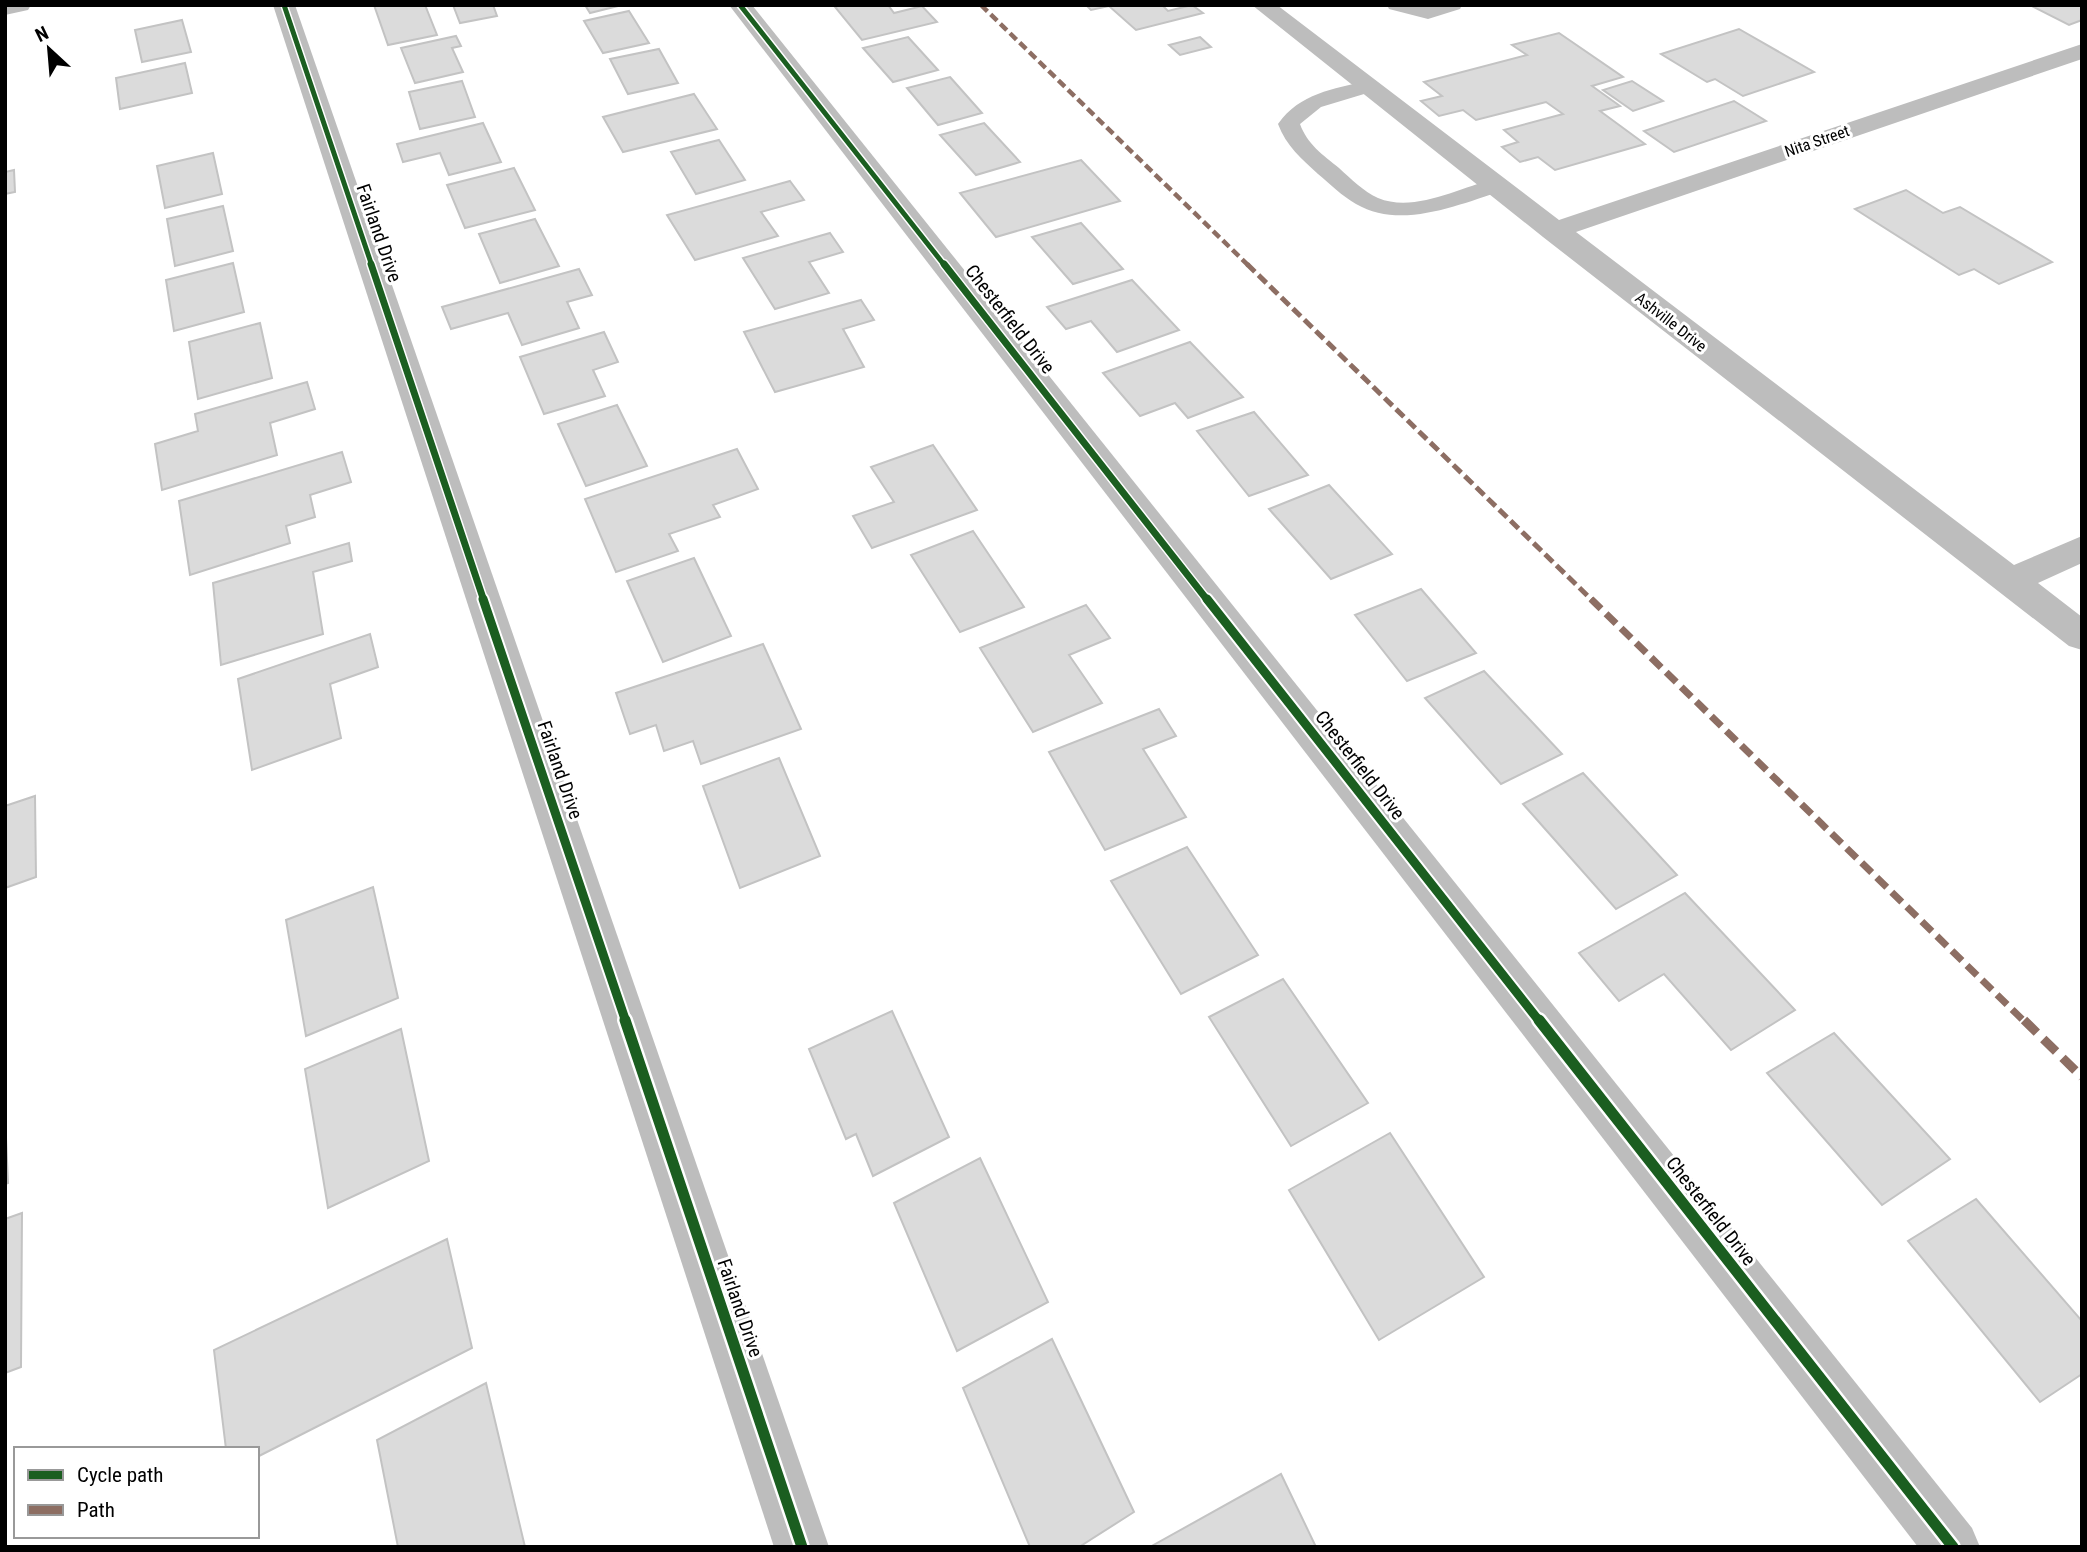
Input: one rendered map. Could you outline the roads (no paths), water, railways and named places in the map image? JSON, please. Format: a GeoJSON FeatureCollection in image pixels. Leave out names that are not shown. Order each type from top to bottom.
{"type":"FeatureCollection","features":[{"type":"Feature","properties":{"kind":"street"},"geometry":{"type":"LineString","coordinates":[[5,8],[20,5]]}},
{"type":"Feature","properties":{"kind":"street","name":"Fairland Drive"},"geometry":{"type":"LineString","coordinates":[[284,5],[802,1547]]}},
{"type":"Feature","properties":{"kind":"street","name":"Chesterfield Drive"},"geometry":{"type":"LineString","coordinates":[[740,5],[1947,1545]]}},
{"type":"Feature","properties":{"kind":"street","name":"Ashville Drive"},"geometry":{"type":"LineString","coordinates":[[1263,5],[1552,231],[2082,636]]}},
{"type":"Feature","properties":{"kind":"street","name":"Nita Street"},"geometry":{"type":"LineString","coordinates":[[1552,231],[2082,51]]}},
{"type":"Feature","properties":{"kind":"street"},"geometry":{"type":"LineString","coordinates":[[2010,582],[2082,548]]}},
{"type":"Feature","properties":{"kind":"lane"},"geometry":{"type":"LineString","coordinates":[[1396,5],[1428,13],[1453,5]]}},
{"type":"Feature","properties":{"kind":"lane"},"geometry":{"type":"LineString","coordinates":[[1367,87],[1310,103],[1295,113],[1289,124],[1292,135],[1303,149],[1356,194],[1373,204],[1414,208],[1494,186]]}}]}
